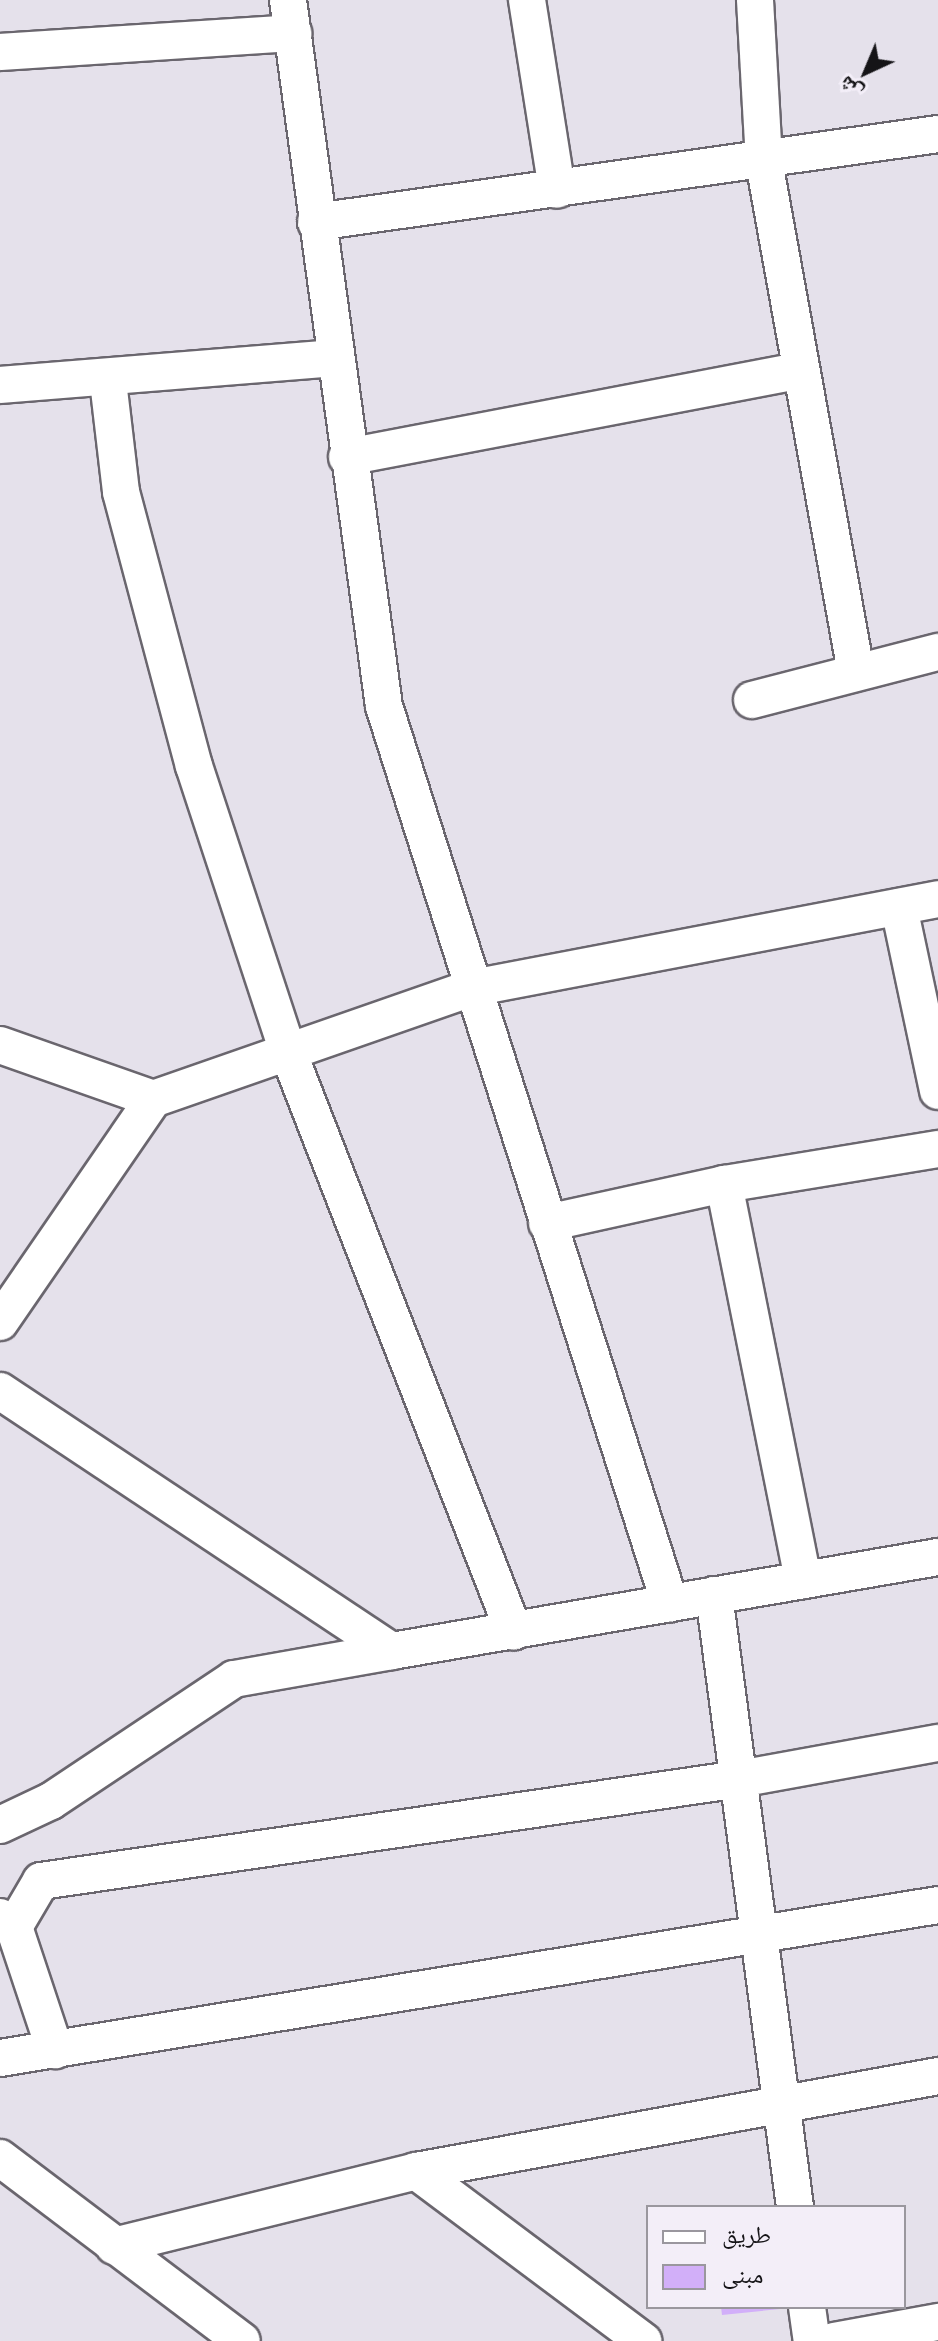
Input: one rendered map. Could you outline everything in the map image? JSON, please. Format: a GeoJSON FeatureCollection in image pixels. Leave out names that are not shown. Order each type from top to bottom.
{"type":"FeatureCollection","features":[{"type":"Feature","properties":{"kind":"street"},"geometry":{"type":"LineString","coordinates":[[527,0],[557,190]]}},
{"type":"Feature","properties":{"kind":"street"},"geometry":{"type":"LineString","coordinates":[[755,0],[764,162],[799,371],[856,672]]}},
{"type":"Feature","properties":{"kind":"street"},"geometry":{"type":"LineString","coordinates":[[0,52],[290,16],[333,358],[384,706],[670,1604]]}},
{"type":"Feature","properties":{"kind":"street"},"geometry":{"type":"LineString","coordinates":[[316,222],[764,162],[938,134]]}},
{"type":"Feature","properties":{"kind":"street"},"geometry":{"type":"LineString","coordinates":[[0,385],[108,381],[333,358]]}},
{"type":"Feature","properties":{"kind":"street"},"geometry":{"type":"LineString","coordinates":[[347,457],[799,371]]}},
{"type":"Feature","properties":{"kind":"street"},"geometry":{"type":"LineString","coordinates":[[108,381],[125,507],[194,766],[288,1052],[514,1632]]}},
{"type":"Feature","properties":{"kind":"street"},"geometry":{"type":"LineString","coordinates":[[752,700],[938,652]]}},
{"type":"Feature","properties":{"kind":"street"},"geometry":{"type":"LineString","coordinates":[[0,1322],[153,1099],[472,988],[938,899]]}},
{"type":"Feature","properties":{"kind":"street"},"geometry":{"type":"LineString","coordinates":[[899,907],[938,1091]]}},
{"type":"Feature","properties":{"kind":"street"},"geometry":{"type":"LineString","coordinates":[[0,1045],[153,1099]]}},
{"type":"Feature","properties":{"kind":"street"},"geometry":{"type":"LineString","coordinates":[[547,1223],[724,1184],[938,1149]]}},
{"type":"Feature","properties":{"kind":"street"},"geometry":{"type":"LineString","coordinates":[[724,1184],[803,1580]]}},
{"type":"Feature","properties":{"kind":"street"},"geometry":{"type":"LineString","coordinates":[[0,1391],[392,1651]]}},
{"type":"Feature","properties":{"kind":"street"},"geometry":{"type":"LineString","coordinates":[[0,1825],[51,1801],[234,1679],[938,1557]]}},
{"type":"Feature","properties":{"kind":"street"},"geometry":{"type":"LineString","coordinates":[[714,1595],[795,2205]]}},
{"type":"Feature","properties":{"kind":"street"},"geometry":{"type":"LineString","coordinates":[[55,2050],[7,1922],[41,1881],[739,1779],[938,1743]]}},
{"type":"Feature","properties":{"kind":"street"},"geometry":{"type":"LineString","coordinates":[[0,2058],[938,1905]]}},
{"type":"Feature","properties":{"kind":"street"},"geometry":{"type":"LineString","coordinates":[[114,2246],[416,2171],[783,2101],[938,2076]]}},
{"type":"Feature","properties":{"kind":"street"},"geometry":{"type":"LineString","coordinates":[[0,2158],[242,2341]]}},
{"type":"Feature","properties":{"kind":"street"},"geometry":{"type":"LineString","coordinates":[[416,2171],[643,2341]]}},
{"type":"Feature","properties":{"kind":"street"},"geometry":{"type":"LineString","coordinates":[[807,2309],[812,2341]]}},
{"type":"Feature","properties":{"kind":"street"},"geometry":{"type":"LineString","coordinates":[[834,2341],[938,2322]]}},
{"type":"Feature","properties":{"kind":"building"},"geometry":{"type":"Polygon","coordinates":[[[721,2309],[780,2309],[722,2315],[721,2309]]]}}]}
